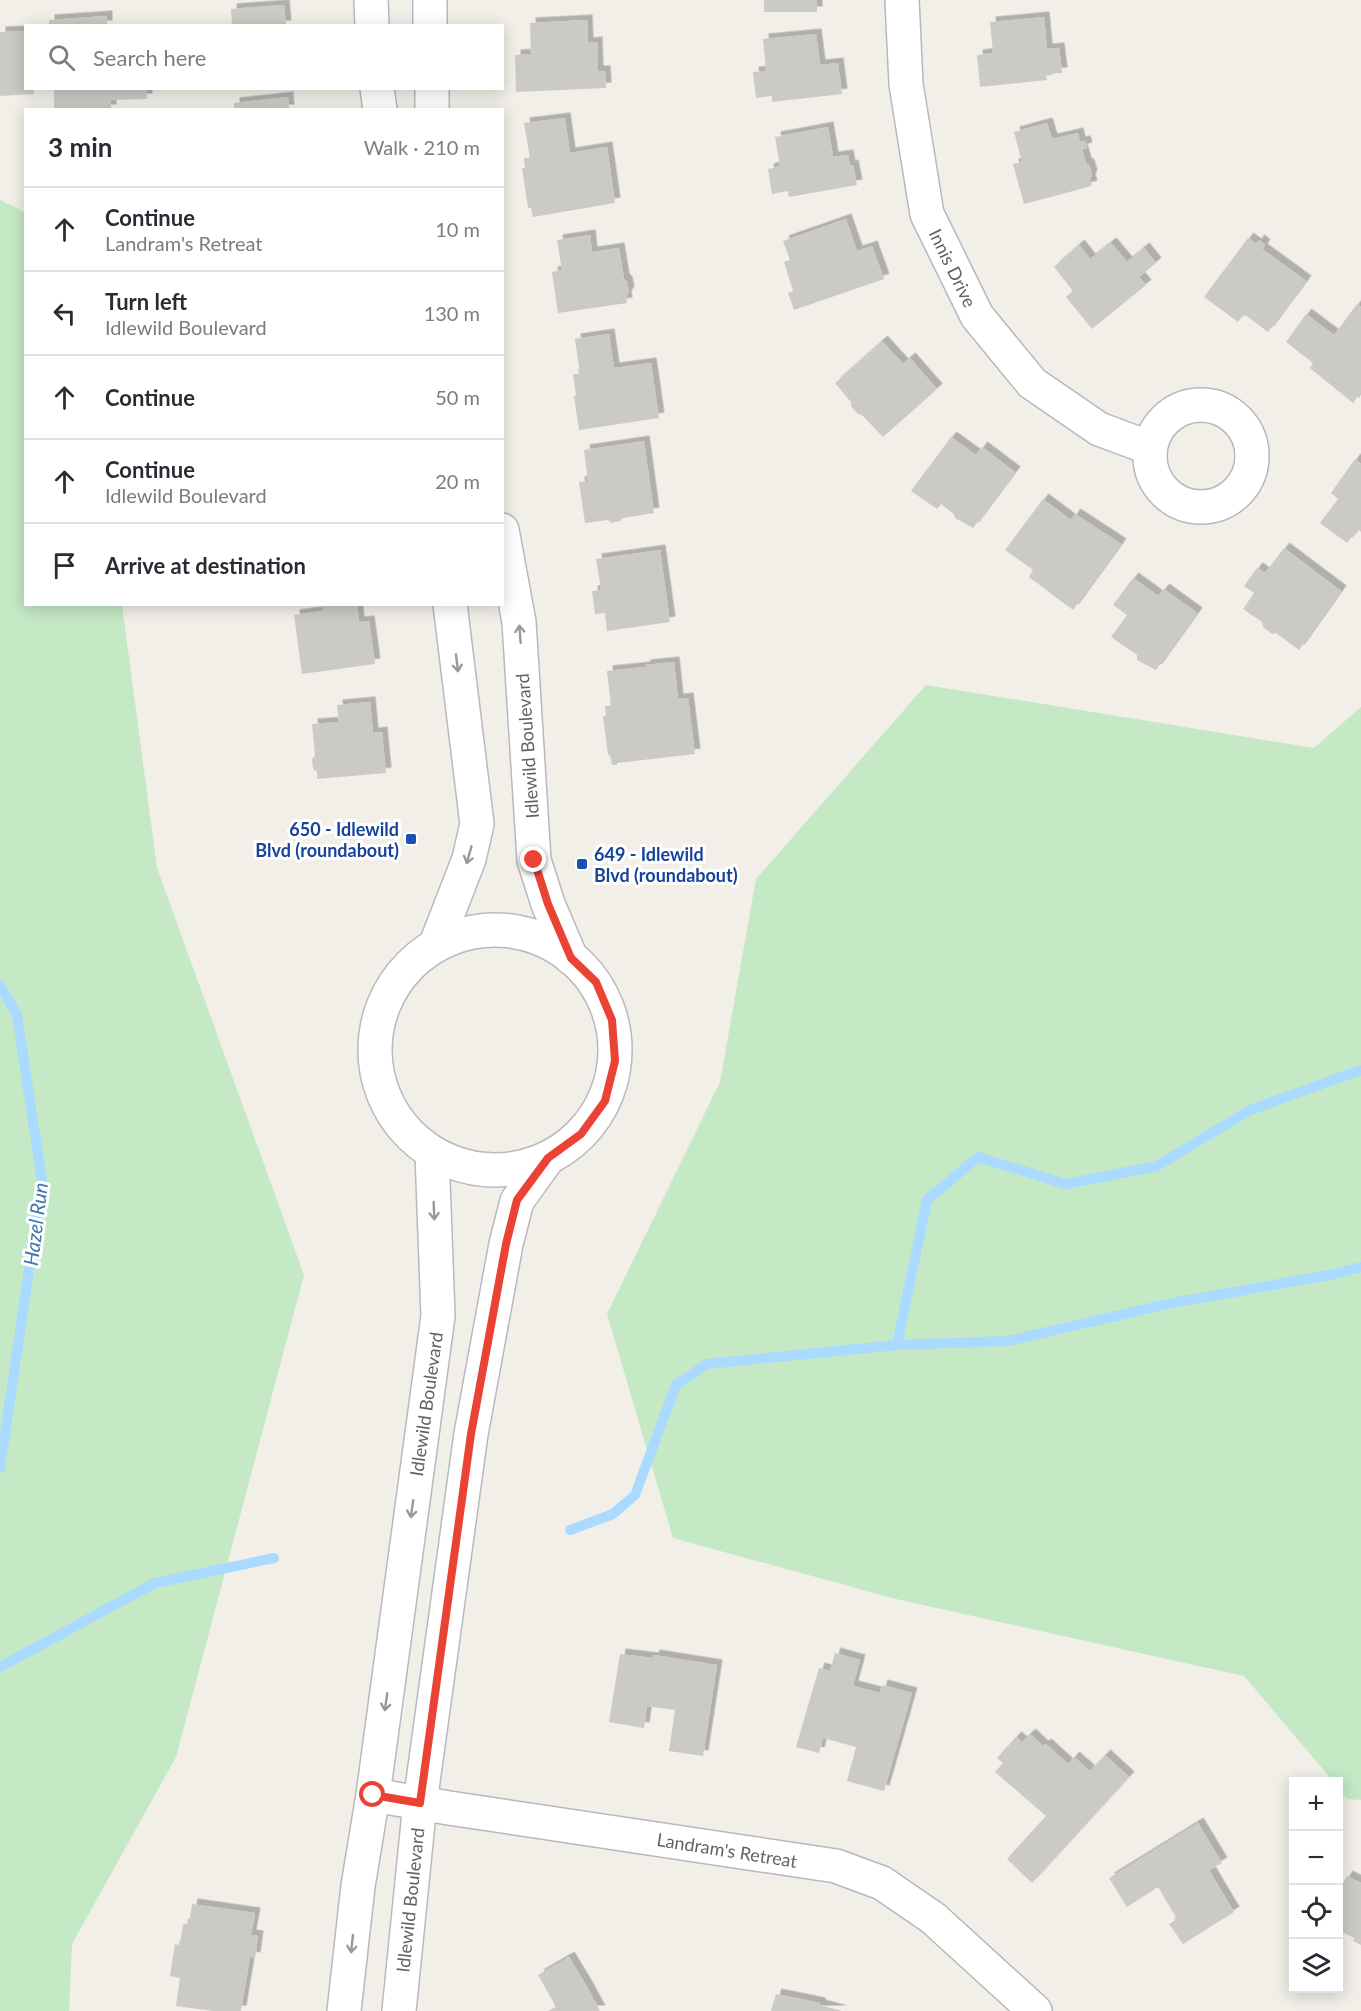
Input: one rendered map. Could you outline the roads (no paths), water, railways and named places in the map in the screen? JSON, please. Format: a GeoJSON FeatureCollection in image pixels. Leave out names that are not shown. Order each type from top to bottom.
{"type":"FeatureCollection","features":[{"type":"Feature","properties":{"kind":"street"},"geometry":{"type":"LineString","coordinates":[[371,0],[372,24]]}},
{"type":"Feature","properties":{"kind":"street"},"geometry":{"type":"LineString","coordinates":[[430,0],[430,24]]}},
{"type":"Feature","properties":{"kind":"street","name":"Innis Drive"},"geometry":{"type":"LineString","coordinates":[[902,0],[906,84],[927,214],[977,316],[1032,383],[1099,429],[1150,448]]}},
{"type":"Feature","properties":{"kind":"street"},"geometry":{"type":"LineString","coordinates":[[377,90],[380,108]]}},
{"type":"Feature","properties":{"kind":"street"},"geometry":{"type":"LineString","coordinates":[[432,90],[432,108]]}},
{"type":"Feature","properties":{"kind":"street","name":"Idlewild Boulevard"},"geometry":{"type":"LineString","coordinates":[[504,541],[519,622],[534,860],[548,904],[571,958]]}},
{"type":"Feature","properties":{"kind":"street"},"geometry":{"type":"LineString","coordinates":[[436,944],[469,859],[477,824],[450,606]]}},
{"type":"Feature","properties":{"kind":"street"},"geometry":{"type":"LineString","coordinates":[[505,929],[538,937],[571,958],[596,982],[612,1020],[615,1061],[605,1101],[581,1134],[548,1158],[509,1170],[469,1168],[432,1153],[404,1129],[385,1099],[376,1064],[377,1027],[389,993],[411,964],[436,944],[472,931],[505,929]]}},
{"type":"Feature","properties":{"kind":"street","name":"Idlewild Boulevard"},"geometry":{"type":"LineString","coordinates":[[344,2011],[358,1886],[373,1795],[438,1317],[432,1153]]}},
{"type":"Feature","properties":{"kind":"street","name":"Idlewild Boulevard"},"geometry":{"type":"LineString","coordinates":[[399,2011],[420,1803],[471,1434],[506,1244],[517,1200],[548,1158]]}},
{"type":"Feature","properties":{"kind":"street","name":"Landram's Retreat"},"geometry":{"type":"LineString","coordinates":[[373,1795],[836,1866],[882,1883],[933,1918],[1035,2011]]}},
{"type":"Feature","properties":{"kind":"waterway","name":"Hazel Run"},"geometry":{"type":"LineString","coordinates":[[0,985],[17,1015],[42,1181],[0,1468]]}},
{"type":"Feature","properties":{"kind":"waterway"},"geometry":{"type":"LineString","coordinates":[[570,1530],[613,1514],[635,1495],[676,1385],[707,1364],[897,1345],[927,1200],[978,1157],[1066,1184],[1157,1166],[1250,1110],[1361,1070]]}},
{"type":"Feature","properties":{"kind":"waterway"},"geometry":{"type":"LineString","coordinates":[[897,1345],[1008,1341],[1172,1303],[1330,1275],[1361,1267]]}},
{"type":"Feature","properties":{"kind":"waterway"},"geometry":{"type":"LineString","coordinates":[[0,1667],[155,1583],[274,1558]]}},
{"type":"Feature","properties":{"kind":"place","name":"650 - Idlewild Blvd (roundabout)"},"geometry":{"type":"Point","coordinates":[411,839]}},
{"type":"Feature","properties":{"kind":"place","name":"649 - Idlewild Blvd (roundabout)"},"geometry":{"type":"Point","coordinates":[582,864]}}]}
